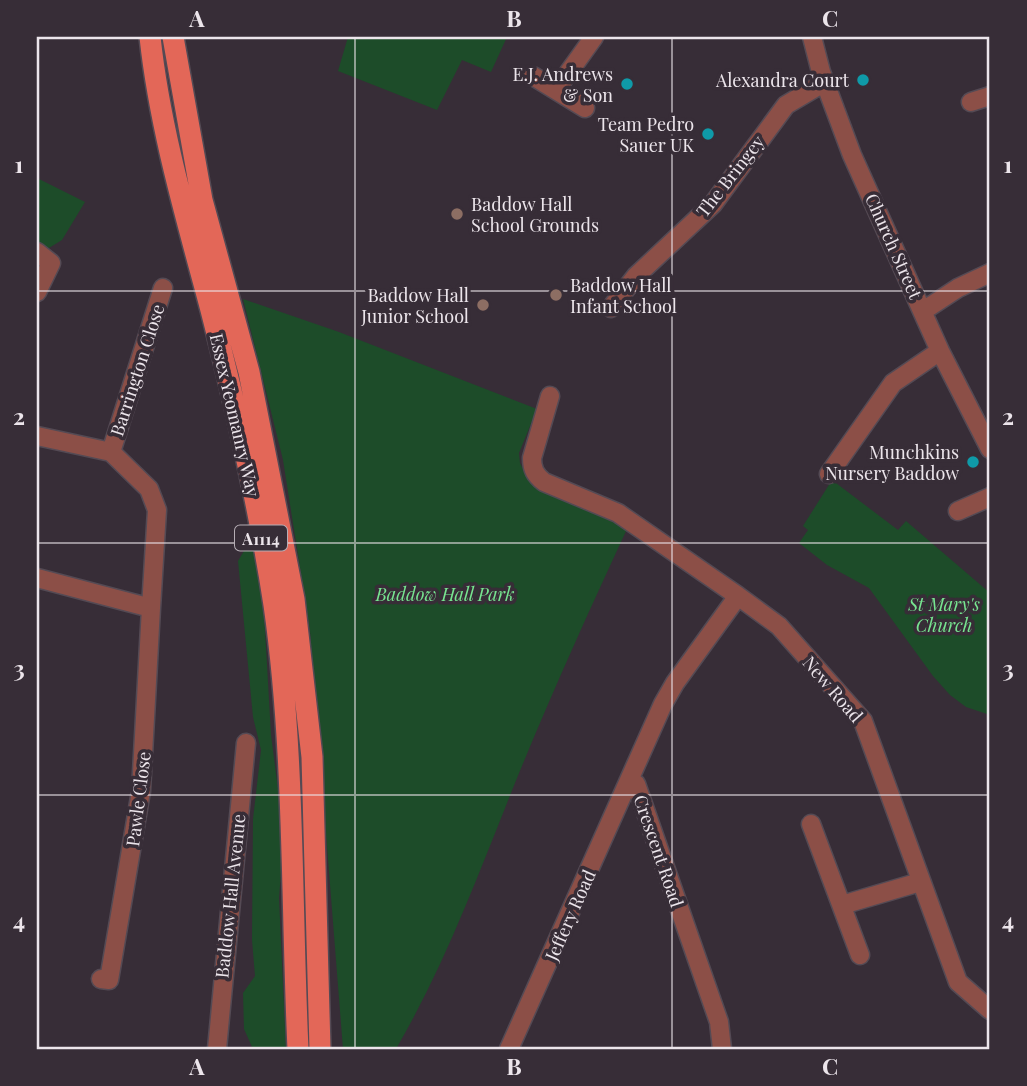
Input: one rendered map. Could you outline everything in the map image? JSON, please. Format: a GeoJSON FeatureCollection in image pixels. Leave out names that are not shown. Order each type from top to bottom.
{"type":"FeatureCollection","features":[{"type":"Feature","properties":{"kind":"main road","name":"Essex Yeomanry Way"},"geometry":{"type":"LineString","coordinates":[[150,37],[155,84],[172,163],[222,352],[274,605],[288,727],[298,1049]]}},
{"type":"Feature","properties":{"kind":"main road","name":"Essex Yeomanry Way"},"geometry":{"type":"LineString","coordinates":[[173,37],[202,200],[249,372],[294,600],[312,757],[320,1049]]}},
{"type":"Feature","properties":{"kind":"street"},"geometry":{"type":"LineString","coordinates":[[556,90],[594,37]]}},
{"type":"Feature","properties":{"kind":"street","name":"Church Street"},"geometry":{"type":"LineString","coordinates":[[812,37],[825,82],[852,155],[940,351],[990,449]]}},
{"type":"Feature","properties":{"kind":"street"},"geometry":{"type":"LineString","coordinates":[[533,76],[585,108]]}},
{"type":"Feature","properties":{"kind":"street","name":"The Bringey"},"geometry":{"type":"LineString","coordinates":[[611,308],[636,276],[713,204],[786,105],[825,82]]}},
{"type":"Feature","properties":{"kind":"street"},"geometry":{"type":"LineString","coordinates":[[971,102],[990,96]]}},
{"type":"Feature","properties":{"kind":"street"},"geometry":{"type":"LineString","coordinates":[[37,252],[51,263],[37,292]]}},
{"type":"Feature","properties":{"kind":"street"},"geometry":{"type":"LineString","coordinates":[[923,311],[958,288],[990,273]]}},
{"type":"Feature","properties":{"kind":"street","name":"Barrington Close"},"geometry":{"type":"LineString","coordinates":[[111,452],[163,288]]}},
{"type":"Feature","properties":{"kind":"street"},"geometry":{"type":"LineString","coordinates":[[832,460],[893,383],[940,351]]}},
{"type":"Feature","properties":{"kind":"street","name":"New Road"},"geometry":{"type":"LineString","coordinates":[[550,396],[532,457],[536,475],[544,482],[618,513],[779,626],[863,721],[958,982],[990,1010]]}},
{"type":"Feature","properties":{"kind":"street"},"geometry":{"type":"LineString","coordinates":[[37,436],[111,452],[149,489],[157,510],[151,608],[37,578]]}},
{"type":"Feature","properties":{"kind":"street"},"geometry":{"type":"LineString","coordinates":[[958,511],[990,497]]}},
{"type":"Feature","properties":{"kind":"street","name":"Crescent Road"},"geometry":{"type":"LineString","coordinates":[[722,1049],[719,1022],[636,785],[630,781],[675,683],[738,596]]}},
{"type":"Feature","properties":{"kind":"street","name":"Pawle Close"},"geometry":{"type":"LineString","coordinates":[[101,979],[109,980],[141,791],[151,608]]}},
{"type":"Feature","properties":{"kind":"street","name":"Baddow Hall Avenue"},"geometry":{"type":"LineString","coordinates":[[217,1049],[246,743]]}},
{"type":"Feature","properties":{"kind":"street","name":"Jeffery Road"},"geometry":{"type":"LineString","coordinates":[[509,1049],[630,781]]}},
{"type":"Feature","properties":{"kind":"street"},"geometry":{"type":"LineString","coordinates":[[811,824],[860,955]]}},
{"type":"Feature","properties":{"kind":"street"},"geometry":{"type":"LineString","coordinates":[[842,905],[920,882]]}},
{"type":"Feature","properties":{"kind":"green space"},"geometry":{"type":"Polygon","coordinates":[[[348,37],[507,37],[491,72],[462,60],[437,110],[338,71],[348,37]]]}},
{"type":"Feature","properties":{"kind":"green space"},"geometry":{"type":"Polygon","coordinates":[[[37,178],[85,202],[62,240],[39,254],[37,252],[37,178]]]}},
{"type":"Feature","properties":{"kind":"green space","name":"Baddow Hall Park"},"geometry":{"type":"Polygon","coordinates":[[[243,299],[339,332],[537,409],[519,453],[520,463],[529,481],[627,529],[542,719],[446,952],[396,1049],[343,1049],[310,631],[283,460],[243,299]]]}},
{"type":"Feature","properties":{"kind":"green space","name":"St Mary's Church"},"geometry":{"type":"Polygon","coordinates":[[[832,480],[898,530],[906,521],[990,593],[990,715],[966,707],[950,695],[869,588],[827,565],[799,543],[808,530],[803,526],[832,480]]]}},
{"type":"Feature","properties":{"kind":"green space"},"geometry":{"type":"Polygon","coordinates":[[[251,539],[262,576],[271,735],[284,835],[279,898],[286,1049],[253,1049],[244,1029],[243,993],[255,976],[252,940],[253,819],[261,750],[253,717],[238,561],[251,539]]]}},
{"type":"Feature","properties":{"kind":"place","name":"Alexandra Court"},"geometry":{"type":"Point","coordinates":[863,80]}},
{"type":"Feature","properties":{"kind":"place","name":"E.J. Andrews & Son"},"geometry":{"type":"Point","coordinates":[627,84]}},
{"type":"Feature","properties":{"kind":"place","name":"Team Pedro Sauer UK"},"geometry":{"type":"Point","coordinates":[708,134]}},
{"type":"Feature","properties":{"kind":"place","name":"Baddow Hall School Grounds"},"geometry":{"type":"Point","coordinates":[457,214]}},
{"type":"Feature","properties":{"kind":"place","name":"Baddow Hall Infant School"},"geometry":{"type":"Point","coordinates":[556,295]}},
{"type":"Feature","properties":{"kind":"place","name":"Baddow Hall Junior School"},"geometry":{"type":"Point","coordinates":[483,305]}},
{"type":"Feature","properties":{"kind":"place","name":"Munchkins Nursery Baddow"},"geometry":{"type":"Point","coordinates":[973,462]}}]}
